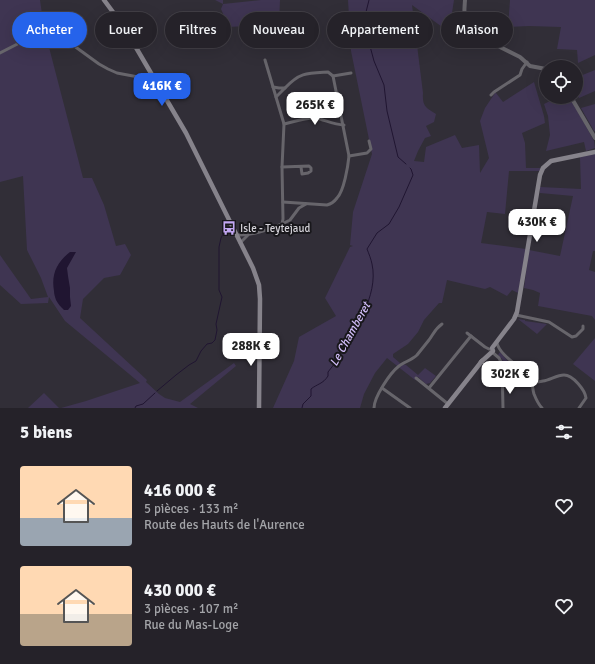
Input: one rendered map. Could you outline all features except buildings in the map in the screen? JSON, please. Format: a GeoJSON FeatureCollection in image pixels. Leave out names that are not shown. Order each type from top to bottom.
{"type":"FeatureCollection","features":[{"type":"Feature","properties":{"kind":"main road"},"geometry":{"type":"LineString","coordinates":[[104,0],[124,27],[186,133],[253,268],[260,291],[259,408]]}},
{"type":"Feature","properties":{"kind":"main road"},"geometry":{"type":"LineString","coordinates":[[447,406],[491,350],[516,315],[540,175],[543,168],[551,161],[595,152]]}},
{"type":"Feature","properties":{"kind":"street"},"geometry":{"type":"LineString","coordinates":[[465,0],[465,23],[471,31],[520,57],[530,66],[539,68]]}},
{"type":"Feature","properties":{"kind":"street"},"geometry":{"type":"LineString","coordinates":[[0,53],[37,34],[50,33],[59,35],[84,54],[117,73],[155,79]]}},
{"type":"Feature","properties":{"kind":"street"},"geometry":{"type":"LineString","coordinates":[[265,60],[284,124],[282,224]]}},
{"type":"Feature","properties":{"kind":"street"},"geometry":{"type":"LineString","coordinates":[[491,95],[520,75],[527,62]]}},
{"type":"Feature","properties":{"kind":"street"},"geometry":{"type":"LineString","coordinates":[[276,97],[291,82],[303,74],[328,72],[333,76],[349,156],[340,194],[332,203],[327,205],[283,202]]}},
{"type":"Feature","properties":{"kind":"street"},"geometry":{"type":"LineString","coordinates":[[333,76],[350,72]]}},
{"type":"Feature","properties":{"kind":"street"},"geometry":{"type":"LineString","coordinates":[[273,87],[286,88]]}},
{"type":"Feature","properties":{"kind":"street"},"geometry":{"type":"LineString","coordinates":[[575,104],[595,138]]}},
{"type":"Feature","properties":{"kind":"street"},"geometry":{"type":"LineString","coordinates":[[284,124],[314,118],[338,125],[344,125]]}},
{"type":"Feature","properties":{"kind":"street"},"geometry":{"type":"LineString","coordinates":[[349,156],[367,153],[370,149],[369,141]]}},
{"type":"Feature","properties":{"kind":"street"},"geometry":{"type":"LineString","coordinates":[[282,167],[301,167]]}},
{"type":"Feature","properties":{"kind":"street"},"geometry":{"type":"LineString","coordinates":[[292,203],[296,213]]}},
{"type":"Feature","properties":{"kind":"street"},"geometry":{"type":"LineString","coordinates":[[236,235],[248,235],[282,224],[290,220],[299,208],[306,204]]}},
{"type":"Feature","properties":{"kind":"street"},"geometry":{"type":"LineString","coordinates":[[240,243],[248,235]]}},
{"type":"Feature","properties":{"kind":"street"},"geometry":{"type":"LineString","coordinates":[[516,315],[549,322],[572,337],[576,336],[583,329],[583,326]]}},
{"type":"Feature","properties":{"kind":"street"},"geometry":{"type":"LineString","coordinates":[[374,408],[374,404],[390,374],[399,366],[416,356],[428,342],[436,329],[442,324]]}},
{"type":"Feature","properties":{"kind":"street"},"geometry":{"type":"LineString","coordinates":[[467,333],[491,350],[501,360],[503,408]]}},
{"type":"Feature","properties":{"kind":"street"},"geometry":{"type":"LineString","coordinates":[[429,388],[471,336]]}},
{"type":"Feature","properties":{"kind":"street"},"geometry":{"type":"LineString","coordinates":[[496,342],[498,348],[529,376],[532,382],[534,394],[542,408]]}},
{"type":"Feature","properties":{"kind":"street"},"geometry":{"type":"LineString","coordinates":[[491,350],[500,350]]}},
{"type":"Feature","properties":{"kind":"street"},"geometry":{"type":"LineString","coordinates":[[502,382],[532,382],[543,381],[563,375],[570,376],[585,393],[586,398],[579,408]]}},
{"type":"Feature","properties":{"kind":"street"},"geometry":{"type":"LineString","coordinates":[[416,378],[429,388],[447,406]]}},
{"type":"Feature","properties":{"kind":"street"},"geometry":{"type":"LineString","coordinates":[[382,388],[410,408]]}},
{"type":"Feature","properties":{"kind":"shaded area"},"geometry":{"type":"Polygon","coordinates":[[[0,0],[40,0],[42,12],[12,12],[12,48],[49,48],[83,178],[92,178],[104,205],[116,246],[125,244],[131,255],[120,275],[104,278],[83,299],[80,318],[147,380],[146,382],[165,398],[180,402],[234,363],[236,366],[190,404],[198,408],[61,408],[140,383],[65,321],[49,297],[48,303],[21,304],[0,285],[0,255],[31,299],[48,297],[41,278],[27,250],[23,176],[0,182],[0,0]]]}},
{"type":"Feature","properties":{"kind":"shaded area"},"geometry":{"type":"Polygon","coordinates":[[[215,0],[223,0],[223,4],[215,0]]]}},
{"type":"Feature","properties":{"kind":"shaded area"},"geometry":{"type":"Polygon","coordinates":[[[261,0],[280,0],[280,12],[239,12],[239,26],[231,27],[231,12],[222,12],[221,9],[223,4],[261,0]]]}},
{"type":"Feature","properties":{"kind":"shaded area"},"geometry":{"type":"Polygon","coordinates":[[[348,0],[454,0],[452,12],[441,12],[441,26],[433,20],[433,12],[422,12],[412,5],[413,12],[349,12],[348,0]]]}},
{"type":"Feature","properties":{"kind":"shaded area"},"geometry":{"type":"Polygon","coordinates":[[[510,0],[595,0],[595,55],[583,61],[578,60],[577,50],[557,49],[561,27],[513,27],[513,12],[509,12],[510,0]]]}},
{"type":"Feature","properties":{"kind":"shaded area"},"geometry":{"type":"Polygon","coordinates":[[[351,48],[417,48],[423,101],[427,108],[436,114],[434,122],[426,126],[431,136],[425,138],[414,161],[424,162],[426,147],[455,135],[462,148],[479,145],[480,173],[489,158],[480,121],[485,108],[495,93],[503,102],[534,82],[545,123],[522,133],[525,143],[526,168],[541,168],[539,171],[509,171],[505,214],[487,212],[481,243],[526,249],[518,293],[512,290],[507,296],[490,287],[485,289],[447,280],[442,303],[439,303],[424,320],[418,332],[408,344],[393,354],[393,357],[400,363],[406,365],[418,375],[425,368],[436,376],[430,383],[426,384],[418,377],[415,380],[387,358],[375,373],[364,394],[360,408],[273,408],[294,361],[299,337],[336,316],[325,298],[350,247],[353,246],[350,245],[353,212],[372,154],[351,48]]]}},
{"type":"Feature","properties":{"kind":"shaded area"},"geometry":{"type":"Polygon","coordinates":[[[595,70],[595,91],[583,96],[583,87],[583,75],[595,70]]]}},
{"type":"Feature","properties":{"kind":"shaded area"},"geometry":{"type":"Polygon","coordinates":[[[544,104],[574,104],[594,141],[595,148],[586,151],[584,142],[546,151],[550,135],[548,116],[544,104]]]}},
{"type":"Feature","properties":{"kind":"shaded area"},"geometry":{"type":"Polygon","coordinates":[[[595,104],[595,131],[594,131],[581,108],[595,104]]]}},
{"type":"Feature","properties":{"kind":"shaded area"},"geometry":{"type":"Polygon","coordinates":[[[595,154],[595,251],[593,251],[589,270],[595,272],[595,320],[592,316],[538,306],[540,293],[524,288],[529,250],[560,256],[573,196],[540,193],[540,187],[581,189],[580,157],[595,154]]]}},
{"type":"Feature","properties":{"kind":"shaded area"},"geometry":{"type":"Polygon","coordinates":[[[70,252],[76,252],[67,268],[71,306],[68,310],[64,310],[56,300],[53,279],[58,264],[70,252]]]}},
{"type":"Feature","properties":{"kind":"shaded area"},"geometry":{"type":"Polygon","coordinates":[[[518,319],[525,321],[547,324],[537,334],[518,319]]]}},
{"type":"Feature","properties":{"kind":"shaded area"},"geometry":{"type":"Polygon","coordinates":[[[595,338],[595,381],[573,364],[595,338]]]}},
{"type":"Feature","properties":{"kind":"shaded area"},"geometry":{"type":"Polygon","coordinates":[[[500,352],[507,360],[528,376],[526,380],[511,380],[503,375],[504,365],[502,359],[498,355],[500,352]]]}},
{"type":"Feature","properties":{"kind":"shaded area"},"geometry":{"type":"Polygon","coordinates":[[[44,393],[59,408],[28,408],[44,393]]]}},
{"type":"Feature","properties":{"kind":"waterway","name":"Le Chamberet"},"geometry":{"type":"LineString","coordinates":[[369,0],[366,12],[367,35],[374,61],[384,85],[387,111],[398,157],[406,164]]}},
{"type":"Feature","properties":{"kind":"waterway","name":"Le Chamberet"},"geometry":{"type":"LineString","coordinates":[[302,408],[303,404],[311,396],[311,389],[328,376],[328,372],[335,363],[335,358],[350,338],[363,314],[372,288],[373,276],[372,262],[367,249],[377,233],[389,224],[399,207],[413,175],[410,168]]}},
{"type":"Feature","properties":{"kind":"waterway"},"geometry":{"type":"LineString","coordinates":[[157,391],[196,361],[201,351],[207,344],[212,343],[215,340],[217,330],[216,324],[222,297],[219,290],[219,247],[224,232]]}},
{"type":"Feature","properties":{"kind":"waterway"},"geometry":{"type":"LineString","coordinates":[[135,408],[136,406],[143,404],[155,393]]}},
{"type":"Feature","properties":{"kind":"place","name":"Isle - Teytejaud"},"geometry":{"type":"Point","coordinates":[229,228]}}]}
